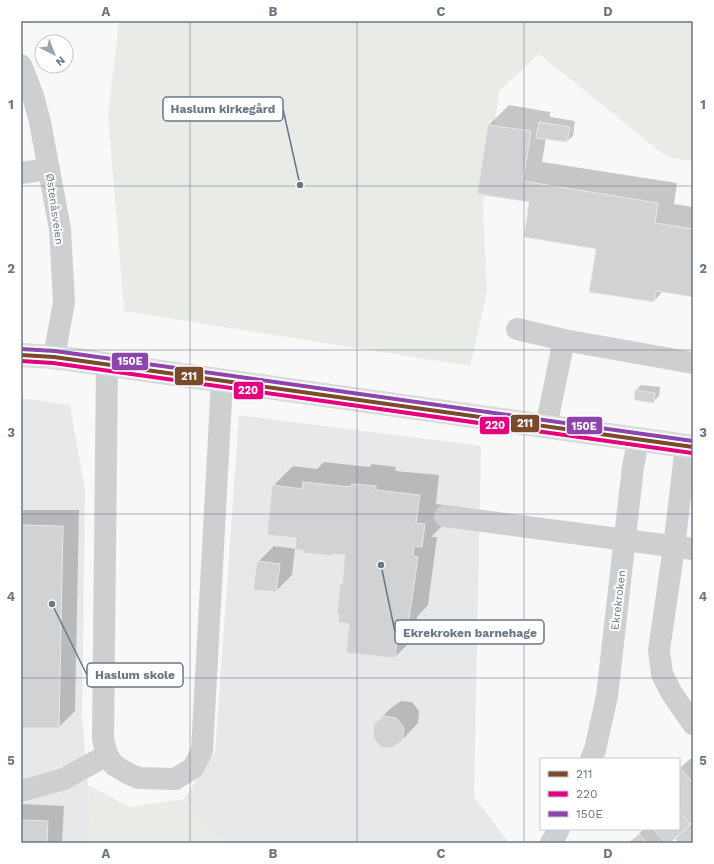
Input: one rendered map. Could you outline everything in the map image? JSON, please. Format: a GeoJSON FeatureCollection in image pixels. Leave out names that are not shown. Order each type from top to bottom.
{"type":"FeatureCollection","features":[{"type":"Feature","properties":{"kind":"main road"},"geometry":{"type":"LineString","coordinates":[[21,355],[54,357],[107,364],[638,441],[690,447]]}},
{"type":"Feature","properties":{"kind":"street","name":"Østenåsveien"},"geometry":{"type":"LineString","coordinates":[[21,65],[33,96],[40,122],[60,229],[64,302],[54,357]]}},
{"type":"Feature","properties":{"kind":"street"},"geometry":{"type":"LineString","coordinates":[[21,173],[49,169]]}},
{"type":"Feature","properties":{"kind":"street"},"geometry":{"type":"LineString","coordinates":[[517,329],[564,340],[693,363]]}},
{"type":"Feature","properties":{"kind":"street"},"geometry":{"type":"LineString","coordinates":[[546,427],[564,340]]}},
{"type":"Feature","properties":{"kind":"street"},"geometry":{"type":"LineString","coordinates":[[107,364],[103,739],[107,755],[114,765],[139,778],[175,778],[193,768],[202,751],[222,381]]}},
{"type":"Feature","properties":{"kind":"street","name":"Ekrekroken"},"geometry":{"type":"LineString","coordinates":[[591,758],[595,750],[607,696],[638,441]]}},
{"type":"Feature","properties":{"kind":"street"},"geometry":{"type":"LineString","coordinates":[[690,447],[684,548],[659,650],[662,674],[671,692],[686,704],[693,724]]}},
{"type":"Feature","properties":{"kind":"street"},"geometry":{"type":"LineString","coordinates":[[445,516],[684,548]]}},
{"type":"Feature","properties":{"kind":"street"},"geometry":{"type":"LineString","coordinates":[[21,791],[64,779],[107,755]]}},
{"type":"Feature","properties":{"kind":"street"},"geometry":{"type":"LineString","coordinates":[[552,843],[558,830]]}},
{"type":"Feature","properties":{"kind":"shaded area"},"geometry":{"type":"Polygon","coordinates":[[[119,21],[693,21],[693,161],[667,157],[539,54],[499,91],[483,208],[487,292],[470,366],[124,311],[108,115],[119,21]]]}},
{"type":"Feature","properties":{"kind":"shaded area"},"geometry":{"type":"Polygon","coordinates":[[[21,398],[70,405],[85,491],[82,718],[91,843],[21,843],[21,398]]]}},
{"type":"Feature","properties":{"kind":"shaded area"},"geometry":{"type":"Polygon","coordinates":[[[239,415],[481,446],[474,797],[509,843],[224,843],[184,799],[215,752],[239,415]]]}},
{"type":"Feature","properties":{"kind":"shaded area"},"geometry":{"type":"Polygon","coordinates":[[[88,785],[129,807],[184,799],[224,843],[91,843],[88,785]]]}},
{"type":"Feature","properties":{"kind":"building"},"geometry":{"type":"Polygon","coordinates":[[[539,122],[570,127],[567,142],[536,138],[539,122]]]}},
{"type":"Feature","properties":{"kind":"building"},"geometry":{"type":"Polygon","coordinates":[[[488,125],[531,131],[523,181],[658,203],[655,223],[693,229],[693,297],[656,291],[654,302],[589,292],[596,249],[524,237],[529,202],[477,194],[488,125]]]}},
{"type":"Feature","properties":{"kind":"building"},"geometry":{"type":"Polygon","coordinates":[[[635,390],[655,393],[654,403],[634,400],[635,390]]]}},
{"type":"Feature","properties":{"kind":"building"},"geometry":{"type":"Polygon","coordinates":[[[303,482],[351,487],[352,484],[376,486],[376,490],[420,495],[416,523],[425,524],[422,547],[414,546],[413,556],[418,557],[408,626],[406,626],[405,630],[398,629],[395,658],[346,653],[349,624],[338,622],[339,614],[337,613],[345,555],[333,554],[333,556],[303,553],[303,550],[295,550],[296,538],[267,535],[272,485],[302,489],[303,482]]]}},
{"type":"Feature","properties":{"kind":"building"},"geometry":{"type":"Polygon","coordinates":[[[21,525],[63,526],[59,728],[21,728],[21,525]]]}},
{"type":"Feature","properties":{"kind":"building"},"geometry":{"type":"Polygon","coordinates":[[[257,561],[280,564],[276,592],[253,590],[257,561]]]}},
{"type":"Feature","properties":{"kind":"building"},"geometry":{"type":"Polygon","coordinates":[[[384,716],[396,718],[404,728],[402,741],[392,748],[380,747],[373,737],[374,724],[384,716]]]}},
{"type":"Feature","properties":{"kind":"building"},"geometry":{"type":"Polygon","coordinates":[[[680,768],[693,783],[693,822],[690,824],[680,813],[680,768]]]}},
{"type":"Feature","properties":{"kind":"building"},"geometry":{"type":"Polygon","coordinates":[[[680,813],[690,824],[670,843],[666,843],[654,830],[680,830],[680,813]]]}},
{"type":"Feature","properties":{"kind":"building"},"geometry":{"type":"Polygon","coordinates":[[[21,820],[48,821],[47,843],[21,843],[21,820]]]}},
{"type":"Feature","properties":{"kind":"building"},"geometry":{"type":"Polygon","coordinates":[[[693,822],[693,843],[688,843],[686,841],[684,843],[679,843],[675,839],[693,822]]]}},
{"type":"Feature","properties":{"kind":"building"},"geometry":{"type":"Polygon","coordinates":[[[639,834],[647,843],[628,843],[639,834]]]}},
{"type":"Feature","properties":{"kind":"transit line","name":"150E"},"geometry":{"type":"LineString","coordinates":[[21,349],[55,351],[693,441]]}},
{"type":"Feature","properties":{"kind":"transit line","name":"211"},"geometry":{"type":"LineString","coordinates":[[21,355],[54,357],[693,447]]}},
{"type":"Feature","properties":{"kind":"transit line","name":"220"},"geometry":{"type":"LineString","coordinates":[[21,361],[53,363],[692,453]]}},
{"type":"Feature","properties":{"kind":"place","name":"Haslum kirkegård"},"geometry":{"type":"Point","coordinates":[300,185]}},
{"type":"Feature","properties":{"kind":"place","name":"Ekrekroken barnehage"},"geometry":{"type":"Point","coordinates":[381,565]}},
{"type":"Feature","properties":{"kind":"place","name":"Haslum skole"},"geometry":{"type":"Point","coordinates":[52,604]}}]}
